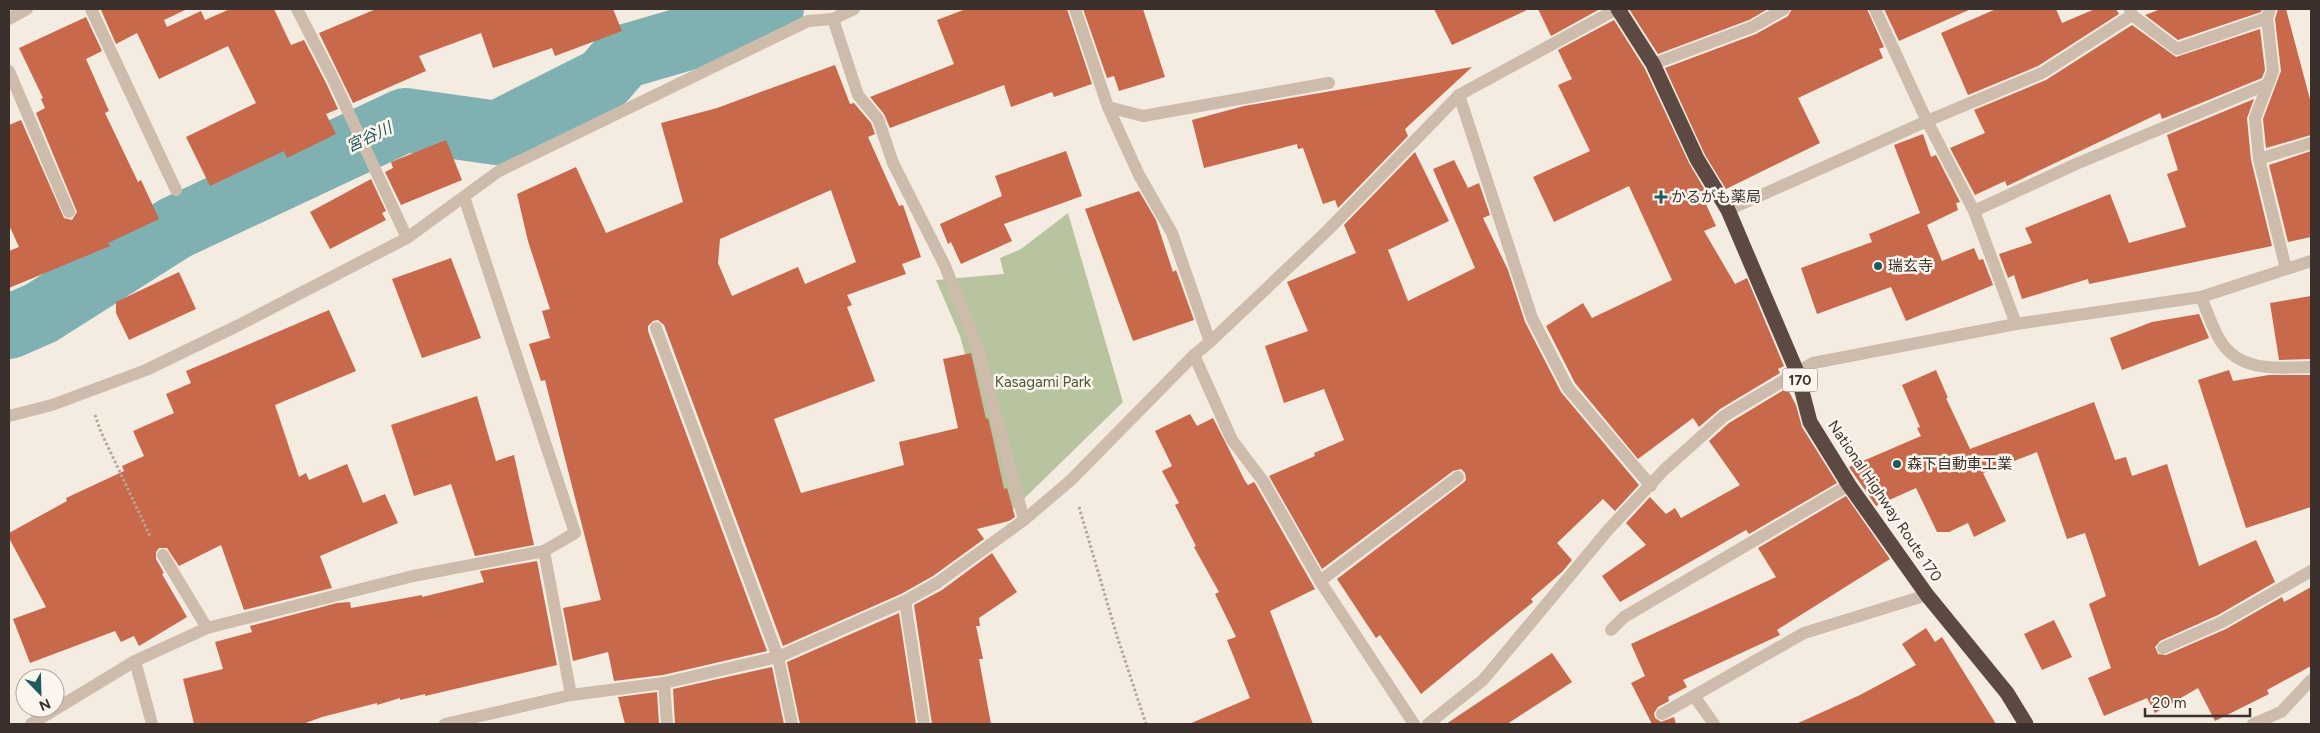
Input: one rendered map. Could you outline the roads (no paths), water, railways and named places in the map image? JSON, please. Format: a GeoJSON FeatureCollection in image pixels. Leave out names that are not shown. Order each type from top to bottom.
{"type":"FeatureCollection","features":[{"type":"Feature","properties":{"kind":"highway","name":"National Highway Route 170"},"geometry":{"type":"LineString","coordinates":[[1617,9],[1653,64],[1697,159],[1728,210],[1798,372],[1810,422],[1849,484],[1927,595],[2007,694],[2026,724]]}},
{"type":"Feature","properties":{"kind":"street"},"geometry":{"type":"LineString","coordinates":[[9,19],[27,9]]}},
{"type":"Feature","properties":{"kind":"street"},"geometry":{"type":"LineString","coordinates":[[90,9],[176,190]]}},
{"type":"Feature","properties":{"kind":"street"},"geometry":{"type":"LineString","coordinates":[[297,9],[333,79],[407,238]]}},
{"type":"Feature","properties":{"kind":"street"},"geometry":{"type":"LineString","coordinates":[[9,416],[52,405],[154,366],[407,238],[499,171],[805,14],[833,19],[854,9]]}},
{"type":"Feature","properties":{"kind":"street"},"geometry":{"type":"LineString","coordinates":[[1074,9],[1108,107],[1139,175],[1172,233],[1210,342]]}},
{"type":"Feature","properties":{"kind":"street"},"geometry":{"type":"LineString","coordinates":[[450,724],[571,695],[664,683],[778,657],[905,601],[937,584],[1024,520],[1071,480],[1194,355],[1327,231],[1459,95],[1617,9]]}},
{"type":"Feature","properties":{"kind":"street"},"geometry":{"type":"LineString","coordinates":[[1653,64],[1752,27],[1784,9]]}},
{"type":"Feature","properties":{"kind":"street"},"geometry":{"type":"LineString","coordinates":[[1875,9],[1928,121],[1974,211],[2016,324]]}},
{"type":"Feature","properties":{"kind":"street"},"geometry":{"type":"LineString","coordinates":[[1728,210],[1928,121],[2042,73],[2131,12],[2177,49],[2268,14],[2273,71],[2256,118],[2260,159],[2286,269]]}},
{"type":"Feature","properties":{"kind":"street"},"geometry":{"type":"LineString","coordinates":[[833,19],[858,94],[878,119],[893,163],[945,266],[978,350],[1024,520]]}},
{"type":"Feature","properties":{"kind":"street"},"geometry":{"type":"LineString","coordinates":[[9,71],[69,212]]}},
{"type":"Feature","properties":{"kind":"street"},"geometry":{"type":"LineString","coordinates":[[1108,107],[1143,116],[1328,83]]}},
{"type":"Feature","properties":{"kind":"street"},"geometry":{"type":"LineString","coordinates":[[1974,211],[2076,164],[2268,84]]}},
{"type":"Feature","properties":{"kind":"street"},"geometry":{"type":"LineString","coordinates":[[1459,95],[1532,318],[1568,388],[1651,486]]}},
{"type":"Feature","properties":{"kind":"street"},"geometry":{"type":"LineString","coordinates":[[2260,159],[2311,143]]}},
{"type":"Feature","properties":{"kind":"street"},"geometry":{"type":"LineString","coordinates":[[30,724],[135,661],[207,628],[413,576],[544,551],[575,533],[464,197]]}},
{"type":"Feature","properties":{"kind":"street"},"geometry":{"type":"LineString","coordinates":[[1428,724],[1483,680],[1608,530],[1664,470],[1724,416],[1813,362],[2016,324],[2201,297],[2311,261]]}},
{"type":"Feature","properties":{"kind":"street"},"geometry":{"type":"LineString","coordinates":[[2201,297],[2220,341],[2236,358],[2265,368],[2311,367]]}},
{"type":"Feature","properties":{"kind":"street"},"geometry":{"type":"LineString","coordinates":[[656,328],[778,657],[792,724]]}},
{"type":"Feature","properties":{"kind":"street"},"geometry":{"type":"LineString","coordinates":[[1194,355],[1232,440],[1263,481],[1320,581],[1414,724]]}},
{"type":"Feature","properties":{"kind":"street"},"geometry":{"type":"LineString","coordinates":[[1320,581],[1458,477]]}},
{"type":"Feature","properties":{"kind":"street"},"geometry":{"type":"LineString","coordinates":[[1611,630],[1624,617],[1849,484]]}},
{"type":"Feature","properties":{"kind":"street"},"geometry":{"type":"LineString","coordinates":[[544,551],[571,695]]}},
{"type":"Feature","properties":{"kind":"street"},"geometry":{"type":"LineString","coordinates":[[163,555],[207,628]]}},
{"type":"Feature","properties":{"kind":"street"},"geometry":{"type":"LineString","coordinates":[[2163,648],[2222,622],[2311,571]]}},
{"type":"Feature","properties":{"kind":"street"},"geometry":{"type":"LineString","coordinates":[[1662,714],[1804,633],[1927,595]]}},
{"type":"Feature","properties":{"kind":"street"},"geometry":{"type":"LineString","coordinates":[[905,601],[924,724]]}},
{"type":"Feature","properties":{"kind":"street"},"geometry":{"type":"LineString","coordinates":[[135,661],[152,724]]}},
{"type":"Feature","properties":{"kind":"street"},"geometry":{"type":"LineString","coordinates":[[2253,724],[2282,718],[2311,680]]}},
{"type":"Feature","properties":{"kind":"street"},"geometry":{"type":"LineString","coordinates":[[664,683],[667,724]]}},
{"type":"Feature","properties":{"kind":"street"},"geometry":{"type":"LineString","coordinates":[[1694,696],[1714,724]]}},
{"type":"Feature","properties":{"kind":"waterway","name":"宮谷川"},"geometry":{"type":"LineString","coordinates":[[9,327],[41,313],[175,228],[405,120],[497,133],[604,79],[623,57],[736,24],[772,9]]}},
{"type":"Feature","properties":{"kind":"place","name":"かるがも薬局"},"geometry":{"type":"Point","coordinates":[1661,197]}},
{"type":"Feature","properties":{"kind":"place","name":"瑞玄寺"},"geometry":{"type":"Point","coordinates":[1878,266]}},
{"type":"Feature","properties":{"kind":"place","name":"森下自動車工業"},"geometry":{"type":"Point","coordinates":[1897,464]}},
{"type":"Feature","properties":{"kind":"park label","name":"Kasagami Park"},"geometry":{"type":"Point","coordinates":[1043,382]}}]}
